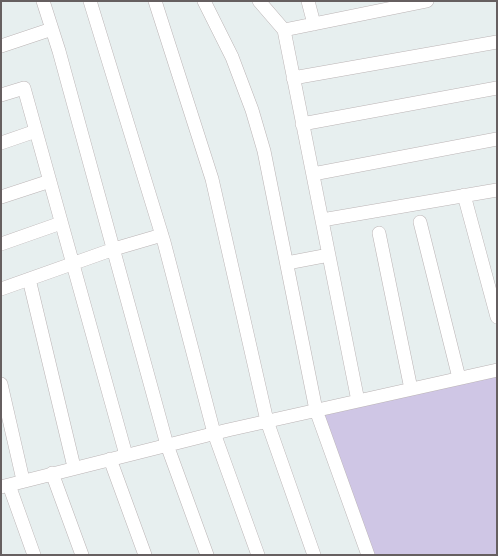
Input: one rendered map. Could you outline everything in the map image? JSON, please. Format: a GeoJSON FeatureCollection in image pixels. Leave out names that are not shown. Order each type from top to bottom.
{"type":"FeatureCollection","features":[{"type":"Feature","properties":{"kind":"street"},"geometry":{"type":"LineString","coordinates":[[43,1],[114,249],[167,444],[207,555]]}},
{"type":"Feature","properties":{"kind":"street"},"geometry":{"type":"LineString","coordinates":[[90,1],[162,235],[214,433],[258,555]]}},
{"type":"Feature","properties":{"kind":"street"},"geometry":{"type":"LineString","coordinates":[[155,1],[212,179],[266,421],[314,555]]}},
{"type":"Feature","properties":{"kind":"street"},"geometry":{"type":"LineString","coordinates":[[204,1],[232,56],[252,110],[264,151],[316,410],[368,555]]}},
{"type":"Feature","properties":{"kind":"street"},"geometry":{"type":"LineString","coordinates":[[259,1],[284,30],[358,401]]}},
{"type":"Feature","properties":{"kind":"street"},"geometry":{"type":"LineString","coordinates":[[308,1],[314,24]]}},
{"type":"Feature","properties":{"kind":"street"},"geometry":{"type":"LineString","coordinates":[[284,30],[427,1]]}},
{"type":"Feature","properties":{"kind":"street"},"geometry":{"type":"LineString","coordinates":[[1,46],[52,29]]}},
{"type":"Feature","properties":{"kind":"street"},"geometry":{"type":"LineString","coordinates":[[293,78],[497,42]]}},
{"type":"Feature","properties":{"kind":"street"},"geometry":{"type":"LineString","coordinates":[[1,96],[24,88],[126,455]]}},
{"type":"Feature","properties":{"kind":"street"},"geometry":{"type":"LineString","coordinates":[[302,124],[497,88]]}},
{"type":"Feature","properties":{"kind":"street"},"geometry":{"type":"LineString","coordinates":[[1,143],[36,131]]}},
{"type":"Feature","properties":{"kind":"street"},"geometry":{"type":"LineString","coordinates":[[313,174],[497,139]]}},
{"type":"Feature","properties":{"kind":"street"},"geometry":{"type":"LineString","coordinates":[[1,197],[50,181]]}},
{"type":"Feature","properties":{"kind":"street"},"geometry":{"type":"LineString","coordinates":[[322,220],[497,190]]}},
{"type":"Feature","properties":{"kind":"street"},"geometry":{"type":"LineString","coordinates":[[464,195],[497,317]]}},
{"type":"Feature","properties":{"kind":"street"},"geometry":{"type":"LineString","coordinates":[[420,222],[459,378]]}},
{"type":"Feature","properties":{"kind":"street"},"geometry":{"type":"LineString","coordinates":[[1,244],[61,223]]}},
{"type":"Feature","properties":{"kind":"street"},"geometry":{"type":"LineString","coordinates":[[379,233],[411,389]]}},
{"type":"Feature","properties":{"kind":"street"},"geometry":{"type":"LineString","coordinates":[[1,289],[114,249],[162,235]]}},
{"type":"Feature","properties":{"kind":"street"},"geometry":{"type":"LineString","coordinates":[[287,263],[329,255]]}},
{"type":"Feature","properties":{"kind":"street"},"geometry":{"type":"LineString","coordinates":[[29,279],[74,467]]}},
{"type":"Feature","properties":{"kind":"street"},"geometry":{"type":"LineString","coordinates":[[34,555],[5,486],[23,480],[167,444],[497,370]]}},
{"type":"Feature","properties":{"kind":"street"},"geometry":{"type":"LineString","coordinates":[[1,384],[23,480]]}},
{"type":"Feature","properties":{"kind":"street"},"geometry":{"type":"LineString","coordinates":[[110,458],[145,555]]}},
{"type":"Feature","properties":{"kind":"street"},"geometry":{"type":"LineString","coordinates":[[52,473],[82,555]]}},
{"type":"Feature","properties":{"kind":"shaded area"},"geometry":{"type":"Polygon","coordinates":[[[497,370],[497,555],[365,555],[311,411],[497,370]]]}}]}
